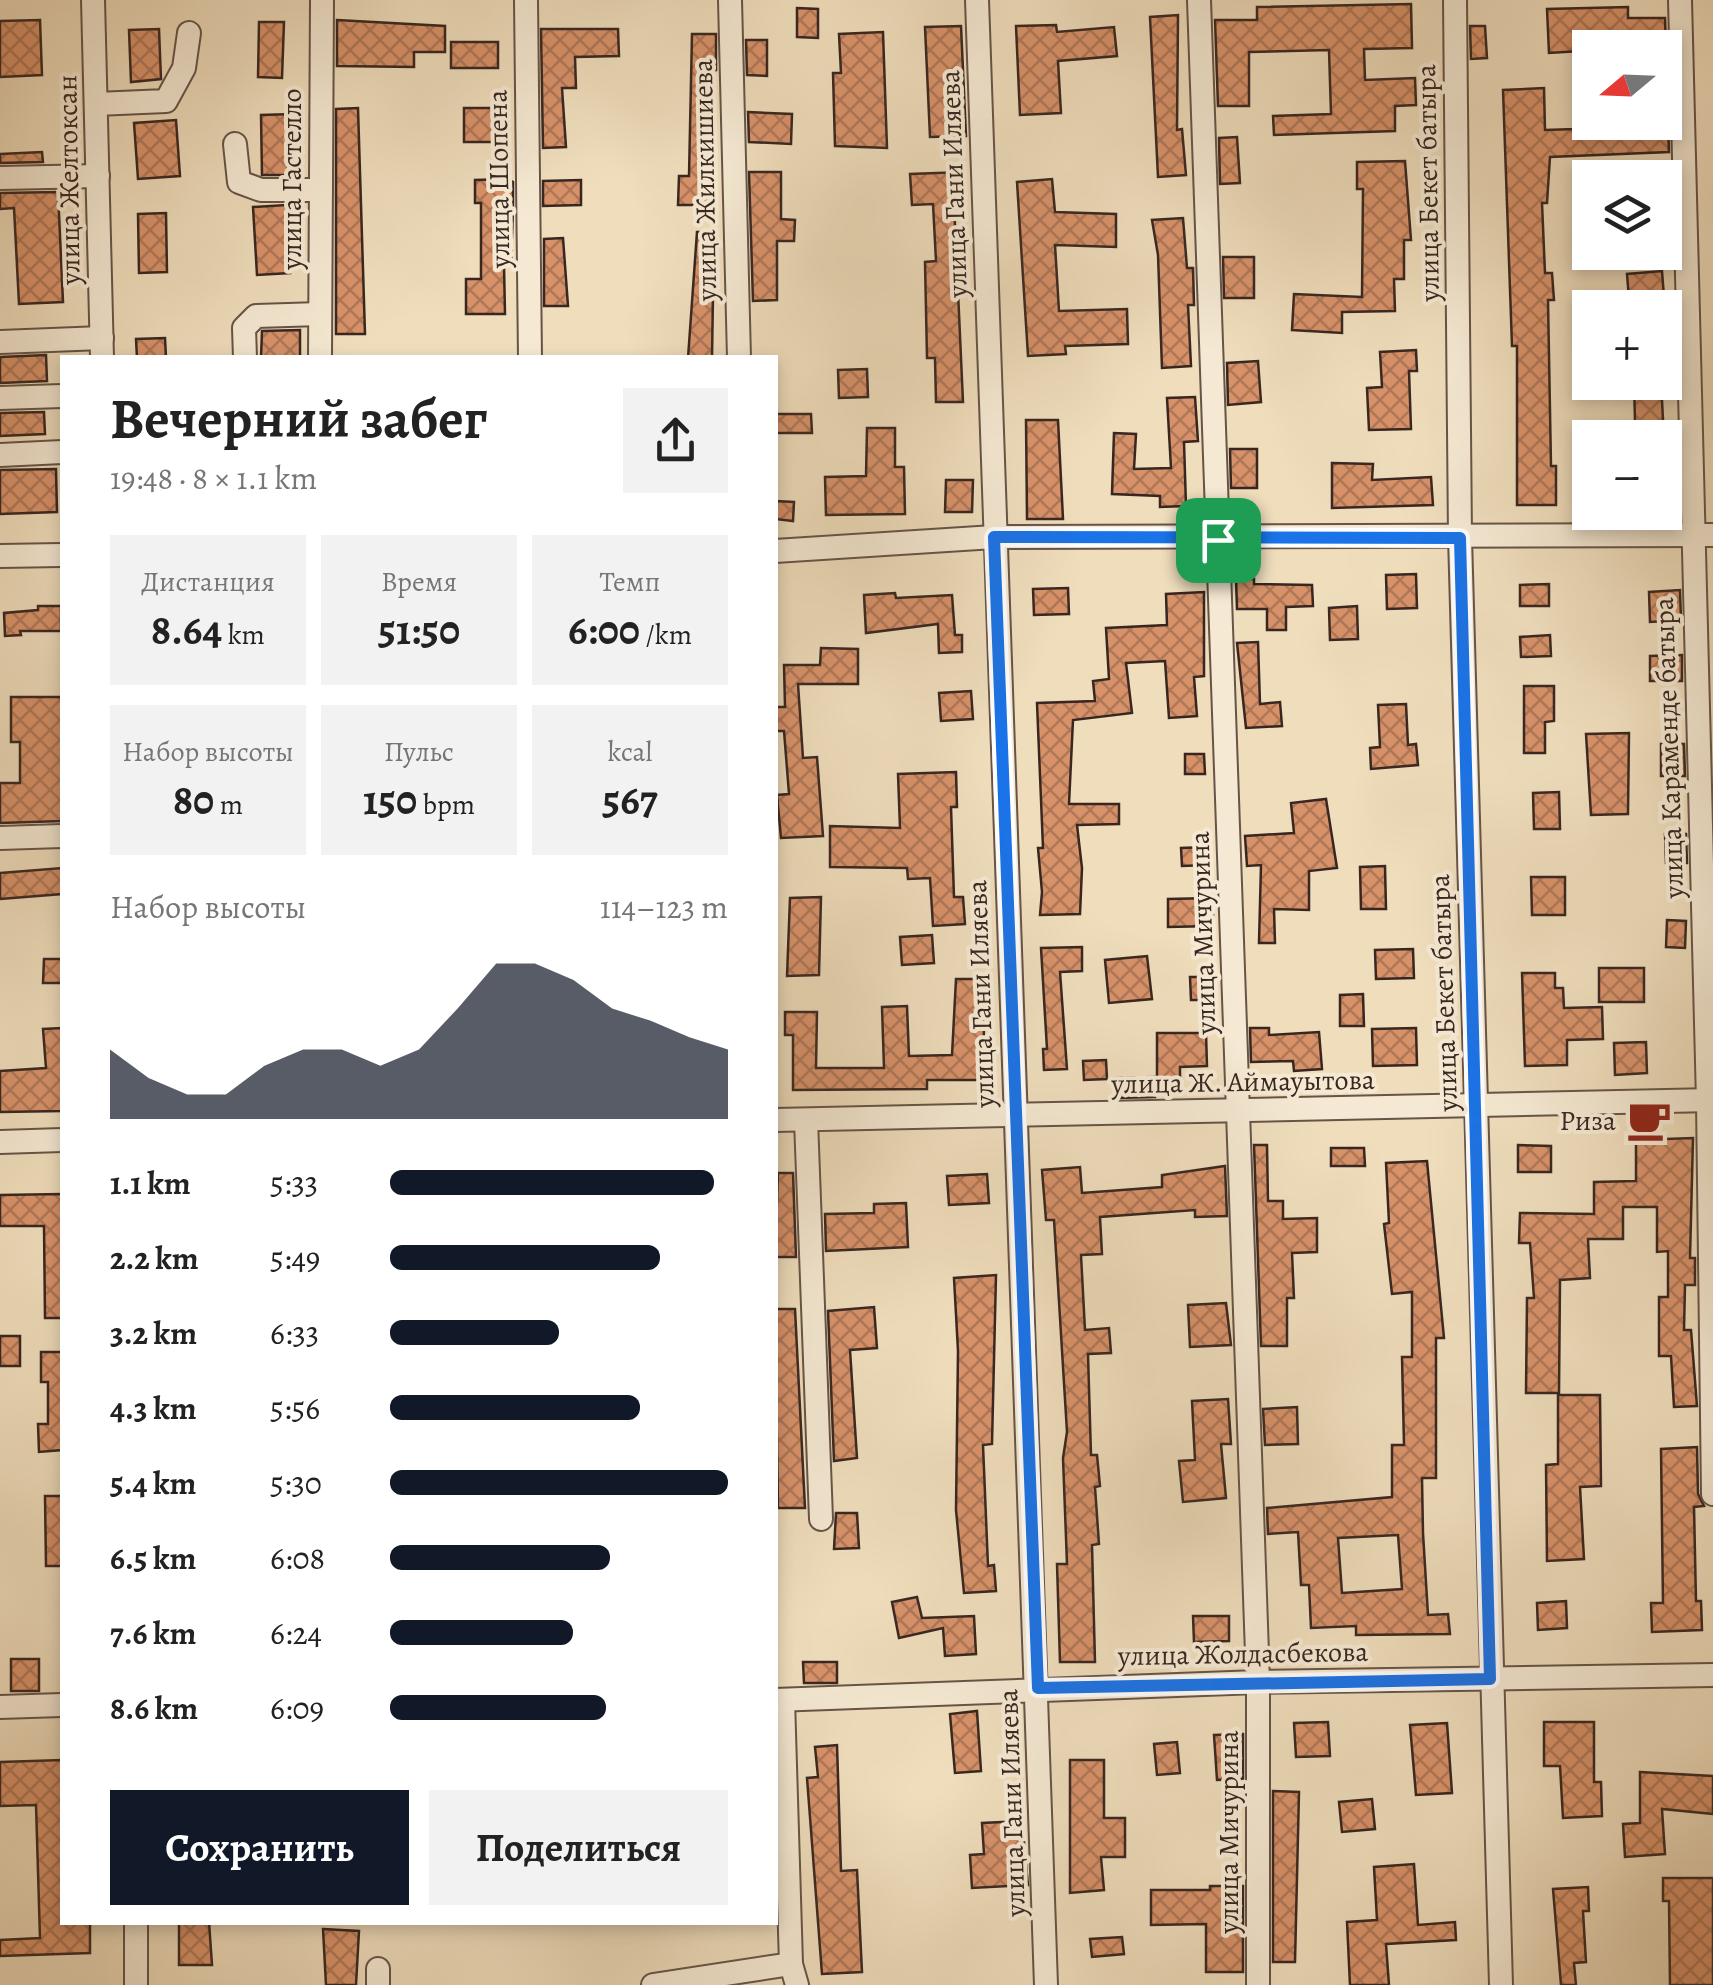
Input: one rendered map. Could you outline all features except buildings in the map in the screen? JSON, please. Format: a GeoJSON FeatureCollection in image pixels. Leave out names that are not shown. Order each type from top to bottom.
{"type":"FeatureCollection","features":[{"type":"Feature","properties":{"kind":"street","name":"улица Желтоксан"},"geometry":{"type":"LineString","coordinates":[[93,0],[102,348]]}},
{"type":"Feature","properties":{"kind":"street","name":"улица Гастелло"},"geometry":{"type":"LineString","coordinates":[[320,355],[322,0]]}},
{"type":"Feature","properties":{"kind":"street","name":"улица Шопена"},"geometry":{"type":"LineString","coordinates":[[526,0],[530,355]]}},
{"type":"Feature","properties":{"kind":"street","name":"улица Жилкишиева"},"geometry":{"type":"LineString","coordinates":[[730,0],[738,355]]}},
{"type":"Feature","properties":{"kind":"street","name":"улица Гани Иляева"},"geometry":{"type":"LineString","coordinates":[[977,0],[1046,1985]]}},
{"type":"Feature","properties":{"kind":"street","name":"улица Мичурина"},"geometry":{"type":"LineString","coordinates":[[1199,0],[1258,1682],[1258,1985]]}},
{"type":"Feature","properties":{"kind":"street","name":"улица Бекет батыра"},"geometry":{"type":"LineString","coordinates":[[1455,0],[1460,538],[1500,1985]]}},
{"type":"Feature","properties":{"kind":"street","name":"улица Караменде батыра"},"geometry":{"type":"LineString","coordinates":[[1680,0],[1703,535],[1713,1494]]}},
{"type":"Feature","properties":{"kind":"street"},"geometry":{"type":"LineString","coordinates":[[96,104],[166,101],[184,68],[188,33]]}},
{"type":"Feature","properties":{"kind":"street"},"geometry":{"type":"LineString","coordinates":[[235,144],[239,182],[261,190],[321,190]]}},
{"type":"Feature","properties":{"kind":"street"},"geometry":{"type":"LineString","coordinates":[[0,178],[98,176]]}},
{"type":"Feature","properties":{"kind":"street"},"geometry":{"type":"LineString","coordinates":[[246,355],[244,328],[256,316],[320,314]]}},
{"type":"Feature","properties":{"kind":"street"},"geometry":{"type":"LineString","coordinates":[[0,342],[102,348]]}},
{"type":"Feature","properties":{"kind":"street"},"geometry":{"type":"LineString","coordinates":[[0,398],[60,396]]}},
{"type":"Feature","properties":{"kind":"street"},"geometry":{"type":"LineString","coordinates":[[0,455],[60,452]]}},
{"type":"Feature","properties":{"kind":"street"},"geometry":{"type":"LineString","coordinates":[[778,551],[994,537],[1218,540],[1703,535]]}},
{"type":"Feature","properties":{"kind":"street"},"geometry":{"type":"LineString","coordinates":[[0,556],[60,555]]}},
{"type":"Feature","properties":{"kind":"street"},"geometry":{"type":"LineString","coordinates":[[0,838],[60,836]]}},
{"type":"Feature","properties":{"kind":"street","name":"улица Ж. Аймауытова"},"geometry":{"type":"LineString","coordinates":[[778,1120],[1711,1101]]}},
{"type":"Feature","properties":{"kind":"street"},"geometry":{"type":"LineString","coordinates":[[806,1120],[821,1519]]}},
{"type":"Feature","properties":{"kind":"street"},"geometry":{"type":"LineString","coordinates":[[0,1142],[60,1140]]}},
{"type":"Feature","properties":{"kind":"street","name":"улица Жолдасбекова"},"geometry":{"type":"LineString","coordinates":[[779,1700],[1258,1682],[1713,1675]]}},
{"type":"Feature","properties":{"kind":"street"},"geometry":{"type":"LineString","coordinates":[[653,1985],[794,1974],[779,1700]]}},
{"type":"Feature","properties":{"kind":"street"},"geometry":{"type":"LineString","coordinates":[[0,1707],[60,1705]]}},
{"type":"Feature","properties":{"kind":"street"},"geometry":{"type":"LineString","coordinates":[[136,1925],[136,1985]]}},
{"type":"Feature","properties":{"kind":"place","name":"Риза"},"geometry":{"type":"Point","coordinates":[1649,1120]}},
{"type":"Feature","properties":{"kind":"route"},"geometry":{"type":"LineString","coordinates":[[994,537],[1218,540],[1460,538],[1490,1679],[1038,1688],[994,537]]}}]}
